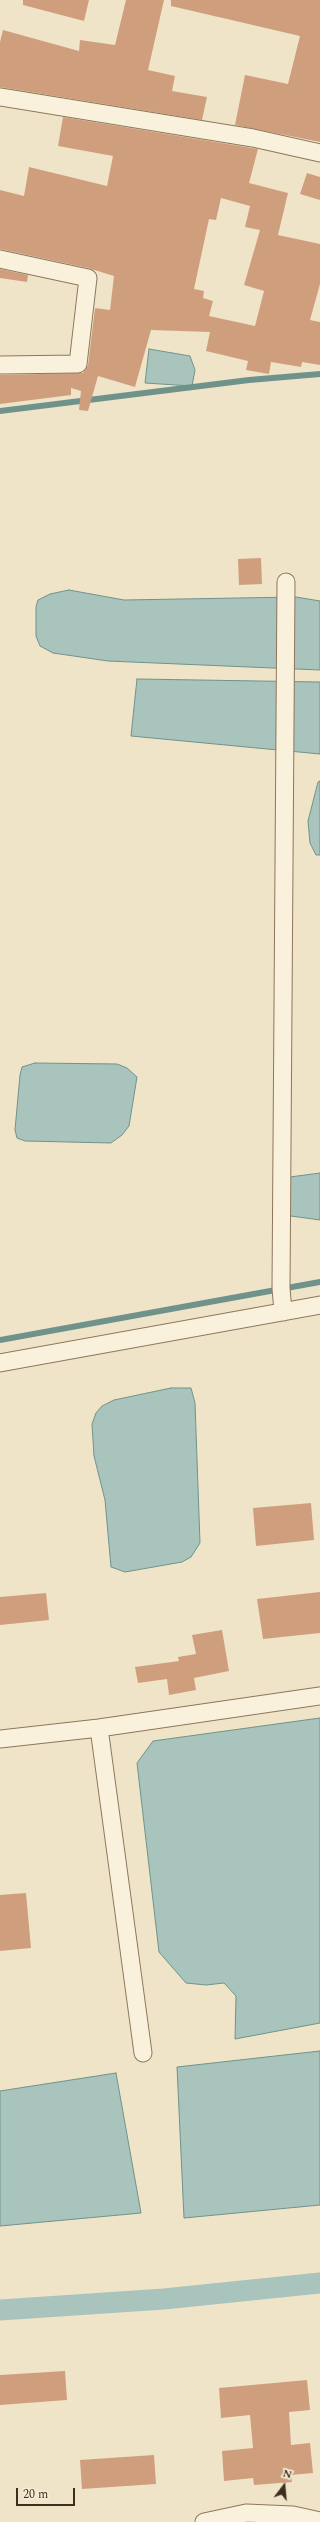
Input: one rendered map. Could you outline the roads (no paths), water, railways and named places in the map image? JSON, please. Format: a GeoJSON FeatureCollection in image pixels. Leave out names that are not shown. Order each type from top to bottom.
{"type":"FeatureCollection","features":[{"type":"Feature","properties":{"kind":"street"},"geometry":{"type":"LineString","coordinates":[[0,97],[253,138],[320,153]]}},
{"type":"Feature","properties":{"kind":"street"},"geometry":{"type":"LineString","coordinates":[[0,259],[88,278],[78,364],[0,365]]}},
{"type":"Feature","properties":{"kind":"street"},"geometry":{"type":"LineString","coordinates":[[283,1312],[281,1288],[286,582]]}},
{"type":"Feature","properties":{"kind":"street"},"geometry":{"type":"LineString","coordinates":[[0,1363],[320,1305]]}},
{"type":"Feature","properties":{"kind":"street"},"geometry":{"type":"LineString","coordinates":[[0,1739],[99,1728],[320,1696]]}},
{"type":"Feature","properties":{"kind":"street"},"geometry":{"type":"LineString","coordinates":[[99,1728],[143,2053]]}},
{"type":"Feature","properties":{"kind":"street"},"geometry":{"type":"LineString","coordinates":[[204,2522],[246,2513],[293,2515],[320,2521]]}},
{"type":"Feature","properties":{"kind":"water"},"geometry":{"type":"Polygon","coordinates":[[[149,349],[190,356],[195,370],[192,386],[145,383],[149,349]]]}},
{"type":"Feature","properties":{"kind":"water"},"geometry":{"type":"Polygon","coordinates":[[[69,590],[124,600],[296,597],[320,601],[320,670],[108,661],[53,653],[40,646],[36,636],[36,607],[38,600],[50,594],[69,590]]]}},
{"type":"Feature","properties":{"kind":"water"},"geometry":{"type":"Polygon","coordinates":[[[137,679],[320,682],[320,754],[131,736],[137,679]]]}},
{"type":"Feature","properties":{"kind":"water"},"geometry":{"type":"Polygon","coordinates":[[[320,781],[320,855],[316,855],[310,843],[308,821],[318,782],[320,781]]]}},
{"type":"Feature","properties":{"kind":"water"},"geometry":{"type":"Polygon","coordinates":[[[35,1063],[117,1064],[127,1068],[137,1077],[129,1126],[122,1135],[111,1143],[25,1141],[17,1138],[15,1130],[20,1075],[22,1067],[35,1063]]]}},
{"type":"Feature","properties":{"kind":"water"},"geometry":{"type":"Polygon","coordinates":[[[320,1173],[320,1220],[291,1216],[284,1211],[290,1177],[320,1173]]]}},
{"type":"Feature","properties":{"kind":"water"},"geometry":{"type":"Polygon","coordinates":[[[171,1388],[191,1388],[195,1403],[200,1543],[191,1557],[182,1562],[125,1572],[111,1567],[105,1500],[94,1456],[92,1424],[96,1413],[102,1406],[114,1400],[171,1388]]]}},
{"type":"Feature","properties":{"kind":"water"},"geometry":{"type":"Polygon","coordinates":[[[320,1718],[320,2023],[235,2039],[236,1996],[224,1983],[206,1985],[186,1983],[159,1952],[137,1763],[153,1741],[320,1718]]]}},
{"type":"Feature","properties":{"kind":"water"},"geometry":{"type":"Polygon","coordinates":[[[320,2051],[320,2205],[184,2218],[177,2067],[320,2051]]]}},
{"type":"Feature","properties":{"kind":"water"},"geometry":{"type":"Polygon","coordinates":[[[116,2073],[141,2213],[0,2226],[0,2091],[116,2073]]]}},
{"type":"Feature","properties":{"kind":"waterway"},"geometry":{"type":"LineString","coordinates":[[0,411],[249,380],[320,374]]}},
{"type":"Feature","properties":{"kind":"waterway"},"geometry":{"type":"LineString","coordinates":[[0,1340],[320,1282]]}},
{"type":"Feature","properties":{"kind":"waterway"},"geometry":{"type":"LineString","coordinates":[[0,2310],[164,2299],[320,2283]]}}]}
